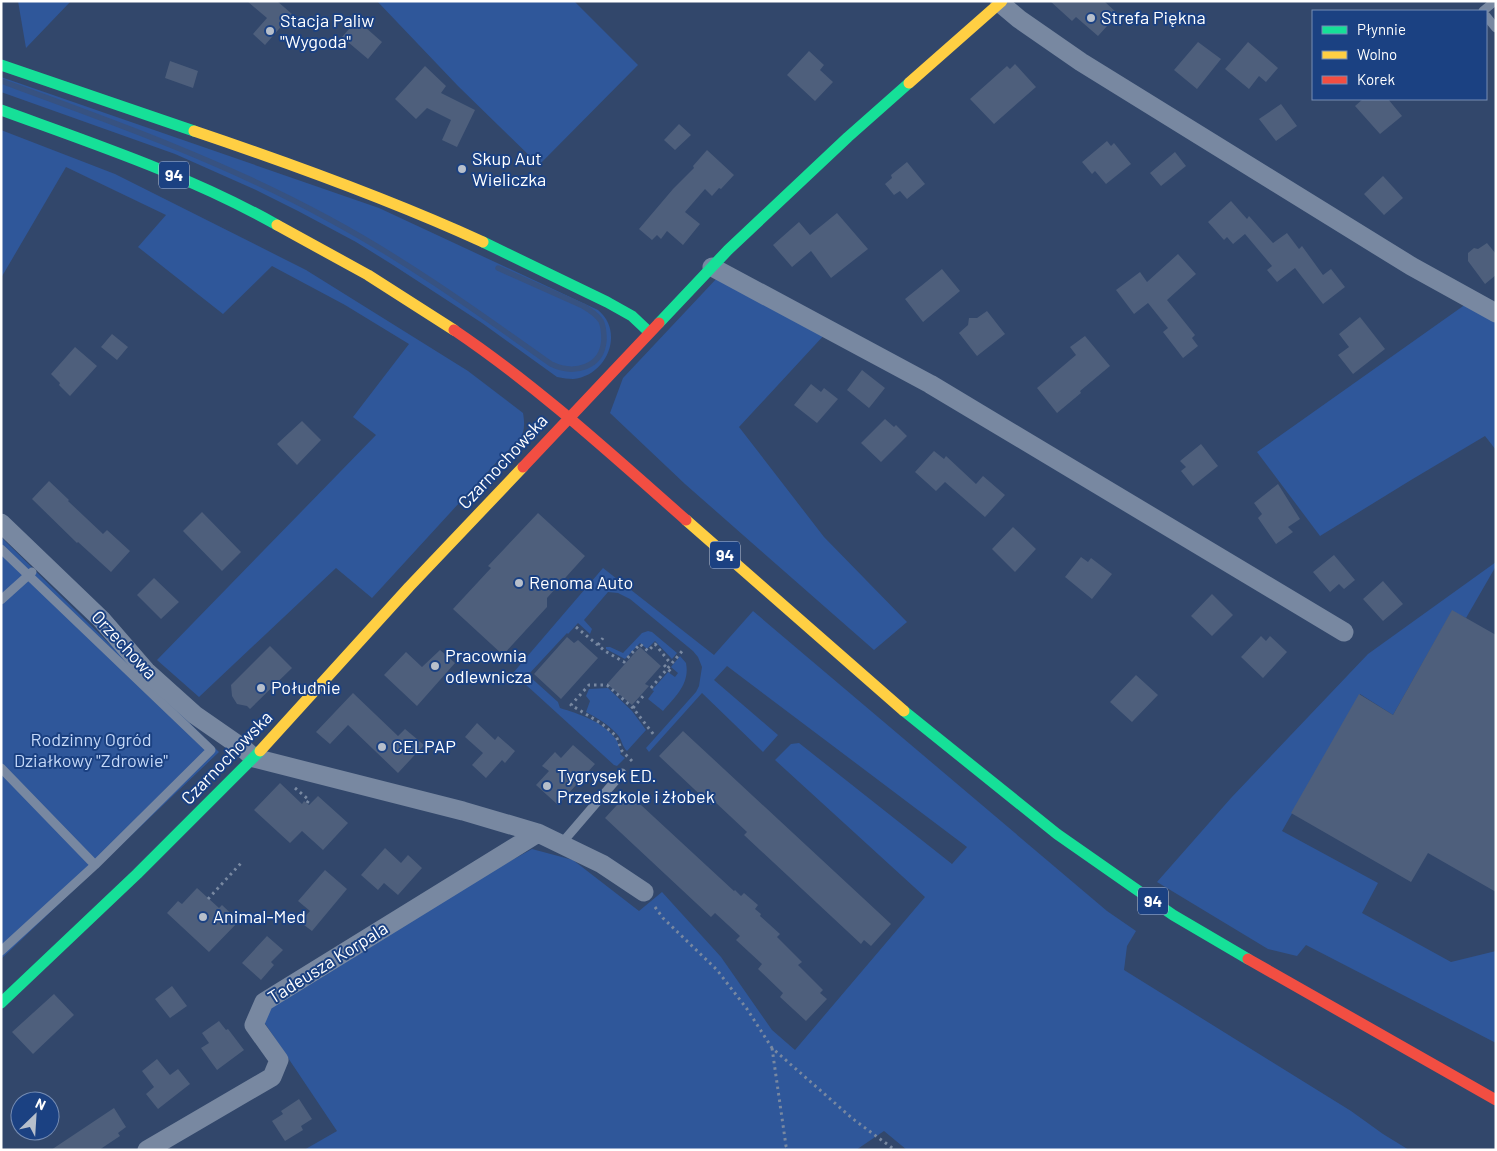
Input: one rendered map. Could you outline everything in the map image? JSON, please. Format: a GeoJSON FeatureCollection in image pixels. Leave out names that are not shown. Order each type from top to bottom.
{"type":"FeatureCollection","features":[{"type":"Feature","properties":{"kind":"street","name":"Czarnochowska"},"geometry":{"type":"LineString","coordinates":[[1,1003],[137,874],[254,758],[409,588],[712,267],[841,143],[1001,2]]}},
{"type":"Feature","properties":{"kind":"street"},"geometry":{"type":"LineString","coordinates":[[1001,2],[1019,19],[1113,82],[1411,266],[1496,313]]}},
{"type":"Feature","properties":{"kind":"street"},"geometry":{"type":"LineString","coordinates":[[1,65],[334,180],[409,210],[599,298],[632,316],[649,332]]}},
{"type":"Feature","properties":{"kind":"street","name":"94"},"geometry":{"type":"LineString","coordinates":[[1,110],[88,141],[183,179],[282,227],[368,275],[446,324],[569,417],[882,693],[1057,834],[1173,915],[1496,1100]]}},
{"type":"Feature","properties":{"kind":"street"},"geometry":{"type":"LineString","coordinates":[[712,267],[930,384],[1344,632]]}},
{"type":"Feature","properties":{"kind":"street","name":"Orzechowa"},"geometry":{"type":"LineString","coordinates":[[1,523],[102,619],[146,671],[195,715],[254,758]]}},
{"type":"Feature","properties":{"kind":"street"},"geometry":{"type":"LineString","coordinates":[[254,758],[463,811],[538,833],[602,864],[644,892]]}},
{"type":"Feature","properties":{"kind":"street","name":"Tadeusza Korpala"},"geometry":{"type":"LineString","coordinates":[[147,1150],[272,1077],[279,1060],[254,1025],[264,1002],[538,833]]}},
{"type":"Feature","properties":{"kind":"lane"},"geometry":{"type":"LineString","coordinates":[[1484,10],[1495,1]]}},
{"type":"Feature","properties":{"kind":"lane"},"geometry":{"type":"LineString","coordinates":[[1487,17],[1496,28]]}},
{"type":"Feature","properties":{"kind":"lane"},"geometry":{"type":"LineString","coordinates":[[1,549],[30,574],[211,750],[95,865],[1,951]]}},
{"type":"Feature","properties":{"kind":"lane"},"geometry":{"type":"LineString","coordinates":[[1,600],[30,574]]}},
{"type":"Feature","properties":{"kind":"lane"},"geometry":{"type":"LineString","coordinates":[[1,768],[95,865]]}},
{"type":"Feature","properties":{"kind":"lane"},"geometry":{"type":"LineString","coordinates":[[561,844],[622,773]]}},
{"type":"Feature","properties":{"kind":"path"},"geometry":{"type":"LineString","coordinates":[[576,627],[624,662],[640,644],[648,651],[655,644],[671,664]]}},
{"type":"Feature","properties":{"kind":"path"},"geometry":{"type":"LineString","coordinates":[[598,644],[604,638]]}},
{"type":"Feature","properties":{"kind":"path"},"geometry":{"type":"LineString","coordinates":[[651,688],[683,650]]}},
{"type":"Feature","properties":{"kind":"path"},"geometry":{"type":"LineString","coordinates":[[664,665],[674,674]]}},
{"type":"Feature","properties":{"kind":"path"},"geometry":{"type":"LineString","coordinates":[[632,761],[622,751],[616,736],[602,724],[571,705],[589,685],[607,685],[632,708],[654,735]]}},
{"type":"Feature","properties":{"kind":"path"},"geometry":{"type":"LineString","coordinates":[[632,708],[644,696]]}},
{"type":"Feature","properties":{"kind":"path"},"geometry":{"type":"LineString","coordinates":[[208,898],[242,862]]}},
{"type":"Feature","properties":{"kind":"path"},"geometry":{"type":"LineString","coordinates":[[644,892],[663,918],[717,970],[747,1009],[772,1048],[853,1119],[896,1150]]}},
{"type":"Feature","properties":{"kind":"path"},"geometry":{"type":"LineString","coordinates":[[772,1048],[788,1150]]}},
{"type":"Feature","properties":{"kind":"green space"},"geometry":{"type":"Polygon","coordinates":[[[18,1],[71,1],[26,48],[18,1]]]}},
{"type":"Feature","properties":{"kind":"green space"},"geometry":{"type":"Polygon","coordinates":[[[377,1],[574,1],[638,65],[539,165],[458,86],[377,1]]]}},
{"type":"Feature","properties":{"kind":"green space"},"geometry":{"type":"Polygon","coordinates":[[[1,77],[379,208],[598,310],[606,319],[610,330],[611,341],[608,352],[603,362],[585,376],[573,379],[557,377],[482,323],[356,242],[256,190],[175,154],[1,92],[1,77]]]}},
{"type":"Feature","properties":{"kind":"green space"},"geometry":{"type":"Polygon","coordinates":[[[1,130],[115,174],[306,270],[468,371],[523,413],[524,427],[521,437],[372,598],[336,568],[199,697],[157,660],[376,435],[353,417],[409,344],[345,305],[272,266],[223,314],[138,247],[166,215],[66,167],[1,278],[1,130]]]}},
{"type":"Feature","properties":{"kind":"green space"},"geometry":{"type":"Polygon","coordinates":[[[718,277],[826,333],[739,427],[824,537],[907,622],[874,650],[685,484],[610,413],[623,378],[718,277]]]}},
{"type":"Feature","properties":{"kind":"green space"},"geometry":{"type":"Polygon","coordinates":[[[1466,304],[1496,322],[1496,450],[1485,436],[1320,536],[1257,452],[1466,304]]]}},
{"type":"Feature","properties":{"kind":"green space","name":"Rodzinny Ogród Działkowy \"Zdrowie\""},"geometry":{"type":"Polygon","coordinates":[[[1,537],[219,752],[1,959],[1,537]]]}},
{"type":"Feature","properties":{"kind":"green space"},"geometry":{"type":"Polygon","coordinates":[[[1496,562],[1496,566],[1466,618],[1452,611],[1393,715],[1360,694],[1282,831],[1378,883],[1362,913],[1451,962],[1496,951],[1496,1043],[1306,945],[1297,956],[1268,949],[1157,882],[1231,798],[1368,654],[1496,562]]]}},
{"type":"Feature","properties":{"kind":"green space"},"geometry":{"type":"Polygon","coordinates":[[[603,568],[714,655],[753,611],[1107,911],[1136,931],[1127,946],[1124,970],[1351,1111],[1409,1150],[907,1150],[884,1131],[856,1150],[304,1150],[337,1131],[264,1022],[271,1002],[459,889],[532,849],[573,860],[639,911],[662,892],[721,957],[772,1030],[795,1050],[925,897],[775,760],[791,744],[799,743],[952,864],[967,847],[727,666],[714,680],[778,735],[763,752],[702,693],[649,752],[646,748],[696,692],[699,686],[702,667],[693,651],[630,599],[618,593],[608,592],[584,620],[592,629],[590,634],[578,623],[528,675],[558,702],[560,708],[590,719],[610,732],[617,741],[620,754],[625,758],[617,766],[614,765],[513,673],[603,568]]]}},
{"type":"Feature","properties":{"kind":"green space"},"geometry":{"type":"Polygon","coordinates":[[[652,632],[677,653],[672,659],[655,641],[647,649],[640,643],[625,659],[606,649],[606,647],[610,647],[623,653],[642,633],[652,632]]]}},
{"type":"Feature","properties":{"kind":"green space"},"geometry":{"type":"Polygon","coordinates":[[[680,656],[686,663],[686,677],[681,689],[663,711],[648,699],[654,691],[652,690],[668,672],[675,677],[678,673],[671,667],[680,656]]]}},
{"type":"Feature","properties":{"kind":"green space"},"geometry":{"type":"Polygon","coordinates":[[[608,688],[632,711],[646,730],[627,751],[614,730],[586,712],[590,701],[586,696],[589,689],[608,688]]]}},
{"type":"Feature","properties":{"kind":"building"},"geometry":{"type":"Polygon","coordinates":[[[247,1],[277,1],[292,14],[265,45],[253,34],[267,18],[247,1]]]}},
{"type":"Feature","properties":{"kind":"building"},"geometry":{"type":"Polygon","coordinates":[[[1050,1],[1104,1],[1118,14],[1098,36],[1076,17],[1072,21],[1050,1]]]}},
{"type":"Feature","properties":{"kind":"building"},"geometry":{"type":"Polygon","coordinates":[[[357,20],[382,42],[368,59],[342,37],[357,20]]]}},
{"type":"Feature","properties":{"kind":"building"},"geometry":{"type":"Polygon","coordinates":[[[1198,42],[1221,59],[1197,89],[1174,70],[1198,42]]]}},
{"type":"Feature","properties":{"kind":"building"},"geometry":{"type":"Polygon","coordinates":[[[1248,42],[1278,68],[1266,82],[1259,76],[1249,89],[1225,69],[1248,42]]]}},
{"type":"Feature","properties":{"kind":"building"},"geometry":{"type":"Polygon","coordinates":[[[809,51],[824,65],[820,70],[833,82],[815,101],[787,75],[809,51]]]}},
{"type":"Feature","properties":{"kind":"building"},"geometry":{"type":"Polygon","coordinates":[[[170,61],[198,71],[193,88],[165,78],[170,61]]]}},
{"type":"Feature","properties":{"kind":"building"},"geometry":{"type":"Polygon","coordinates":[[[1015,64],[1036,87],[994,124],[970,99],[1007,66],[1010,69],[1015,64]]]}},
{"type":"Feature","properties":{"kind":"building"},"geometry":{"type":"Polygon","coordinates":[[[425,66],[446,86],[441,93],[475,110],[457,147],[442,140],[451,120],[427,108],[416,119],[395,99],[425,66]]]}},
{"type":"Feature","properties":{"kind":"building"},"geometry":{"type":"Polygon","coordinates":[[[1362,100],[1389,100],[1402,116],[1380,134],[1355,106],[1362,100]]]}},
{"type":"Feature","properties":{"kind":"building"},"geometry":{"type":"Polygon","coordinates":[[[1281,104],[1297,126],[1276,141],[1259,119],[1281,104]]]}},
{"type":"Feature","properties":{"kind":"building"},"geometry":{"type":"Polygon","coordinates":[[[679,124],[691,135],[675,150],[664,140],[679,124]]]}},
{"type":"Feature","properties":{"kind":"building"},"geometry":{"type":"Polygon","coordinates":[[[1107,141],[1111,146],[1114,143],[1131,164],[1106,184],[1095,171],[1092,174],[1082,162],[1107,141]]]}},
{"type":"Feature","properties":{"kind":"building"},"geometry":{"type":"Polygon","coordinates":[[[707,150],[734,175],[712,196],[705,189],[685,212],[700,224],[683,245],[667,231],[661,239],[657,235],[652,240],[639,229],[673,189],[694,168],[693,166],[707,150]]]}},
{"type":"Feature","properties":{"kind":"building"},"geometry":{"type":"Polygon","coordinates":[[[1175,152],[1186,166],[1161,186],[1150,173],[1175,152]]]}},
{"type":"Feature","properties":{"kind":"building"},"geometry":{"type":"Polygon","coordinates":[[[907,162],[925,184],[907,199],[900,191],[894,195],[885,184],[892,178],[891,175],[907,162]]]}},
{"type":"Feature","properties":{"kind":"building"},"geometry":{"type":"Polygon","coordinates":[[[1383,176],[1403,198],[1384,215],[1364,194],[1383,176]]]}},
{"type":"Feature","properties":{"kind":"building"},"geometry":{"type":"Polygon","coordinates":[[[1231,201],[1247,219],[1249,216],[1273,243],[1287,233],[1299,249],[1302,246],[1323,275],[1331,269],[1345,287],[1323,304],[1295,268],[1277,282],[1267,270],[1272,266],[1245,234],[1233,244],[1227,237],[1224,240],[1208,222],[1231,201]]]}},
{"type":"Feature","properties":{"kind":"building"},"geometry":{"type":"Polygon","coordinates":[[[837,213],[868,249],[831,278],[811,251],[792,267],[773,245],[799,222],[810,235],[837,213]]]}},
{"type":"Feature","properties":{"kind":"building"},"geometry":{"type":"Polygon","coordinates":[[[1487,243],[1496,254],[1496,275],[1485,284],[1468,261],[1468,253],[1474,248],[1478,249],[1487,243]]]}},
{"type":"Feature","properties":{"kind":"building"},"geometry":{"type":"Polygon","coordinates":[[[1178,254],[1196,274],[1167,300],[1195,335],[1192,338],[1198,346],[1183,358],[1163,332],[1168,328],[1148,303],[1134,314],[1116,290],[1140,272],[1147,282],[1178,254]]]}},
{"type":"Feature","properties":{"kind":"building"},"geometry":{"type":"Polygon","coordinates":[[[942,269],[960,291],[923,322],[905,299],[942,269]]]}},
{"type":"Feature","properties":{"kind":"building"},"geometry":{"type":"Polygon","coordinates":[[[987,311],[1005,334],[977,356],[959,333],[968,325],[969,318],[977,318],[987,311]]]}},
{"type":"Feature","properties":{"kind":"building"},"geometry":{"type":"Polygon","coordinates":[[[1360,317],[1385,349],[1353,374],[1338,355],[1349,347],[1339,334],[1360,317]]]}},
{"type":"Feature","properties":{"kind":"building"},"geometry":{"type":"Polygon","coordinates":[[[112,334],[128,347],[117,360],[101,347],[112,334]]]}},
{"type":"Feature","properties":{"kind":"building"},"geometry":{"type":"Polygon","coordinates":[[[1085,336],[1110,366],[1057,413],[1037,388],[1076,355],[1070,347],[1085,336]]]}},
{"type":"Feature","properties":{"kind":"building"},"geometry":{"type":"Polygon","coordinates":[[[75,347],[97,366],[70,396],[51,374],[75,347]]]}},
{"type":"Feature","properties":{"kind":"building"},"geometry":{"type":"Polygon","coordinates":[[[862,370],[885,388],[869,408],[847,390],[862,370]]]}},
{"type":"Feature","properties":{"kind":"building"},"geometry":{"type":"Polygon","coordinates":[[[811,384],[821,392],[824,388],[838,399],[817,423],[794,405],[811,384]]]}},
{"type":"Feature","properties":{"kind":"building"},"geometry":{"type":"Polygon","coordinates":[[[885,419],[894,427],[896,425],[907,436],[881,462],[861,443],[885,419]]]}},
{"type":"Feature","properties":{"kind":"building"},"geometry":{"type":"Polygon","coordinates":[[[302,421],[321,440],[297,465],[277,444],[302,421]]]}},
{"type":"Feature","properties":{"kind":"building"},"geometry":{"type":"Polygon","coordinates":[[[1201,444],[1218,466],[1193,486],[1181,471],[1186,467],[1180,461],[1201,444]]]}},
{"type":"Feature","properties":{"kind":"building"},"geometry":{"type":"Polygon","coordinates":[[[934,451],[944,459],[946,456],[976,484],[983,476],[1005,495],[985,517],[945,482],[936,491],[915,472],[934,451]]]}},
{"type":"Feature","properties":{"kind":"building"},"geometry":{"type":"Polygon","coordinates":[[[49,481],[103,534],[107,530],[130,551],[111,572],[77,543],[32,499],[49,481]]]}},
{"type":"Feature","properties":{"kind":"building"},"geometry":{"type":"Polygon","coordinates":[[[1278,484],[1300,519],[1288,527],[1293,532],[1276,544],[1258,518],[1262,514],[1254,503],[1278,484]]]}},
{"type":"Feature","properties":{"kind":"building"},"geometry":{"type":"Polygon","coordinates":[[[202,512],[241,552],[222,571],[183,531],[202,512]]]}},
{"type":"Feature","properties":{"kind":"building","name":"Renoma Auto"},"geometry":{"type":"Polygon","coordinates":[[[538,513],[585,556],[547,598],[547,607],[503,655],[453,609],[491,568],[488,566],[538,513]]]}},
{"type":"Feature","properties":{"kind":"building"},"geometry":{"type":"Polygon","coordinates":[[[1013,527],[1036,549],[1015,572],[992,549],[1013,527]]]}},
{"type":"Feature","properties":{"kind":"building"},"geometry":{"type":"Polygon","coordinates":[[[1334,555],[1355,580],[1344,589],[1339,584],[1330,592],[1313,572],[1334,555]]]}},
{"type":"Feature","properties":{"kind":"building"},"geometry":{"type":"Polygon","coordinates":[[[1081,557],[1088,562],[1091,558],[1112,574],[1092,599],[1065,577],[1081,557]]]}},
{"type":"Feature","properties":{"kind":"building"},"geometry":{"type":"Polygon","coordinates":[[[154,578],[179,602],[161,619],[137,595],[154,578]]]}},
{"type":"Feature","properties":{"kind":"building"},"geometry":{"type":"Polygon","coordinates":[[[1383,581],[1403,604],[1383,621],[1363,599],[1383,581]]]}},
{"type":"Feature","properties":{"kind":"building"},"geometry":{"type":"Polygon","coordinates":[[[1212,594],[1233,615],[1212,636],[1191,616],[1212,594]]]}},
{"type":"Feature","properties":{"kind":"building"},"geometry":{"type":"Polygon","coordinates":[[[1452,610],[1496,635],[1496,892],[1428,853],[1411,882],[1291,813],[1359,694],[1393,715],[1452,610]]]}},
{"type":"Feature","properties":{"kind":"building"},"geometry":{"type":"Polygon","coordinates":[[[1261,636],[1266,641],[1270,636],[1287,652],[1263,678],[1241,657],[1261,636]]]}},
{"type":"Feature","properties":{"kind":"building"},"geometry":{"type":"Polygon","coordinates":[[[567,637],[574,643],[578,640],[598,658],[561,699],[534,674],[567,637]]]}},
{"type":"Feature","properties":{"kind":"building"},"geometry":{"type":"Polygon","coordinates":[[[270,646],[292,668],[250,709],[247,706],[237,704],[232,696],[231,685],[270,646]]]}},
{"type":"Feature","properties":{"kind":"building"},"geometry":{"type":"Polygon","coordinates":[[[640,647],[661,666],[645,684],[649,686],[632,705],[607,684],[640,647]]]}},
{"type":"Feature","properties":{"kind":"building"},"geometry":{"type":"Polygon","coordinates":[[[440,650],[455,663],[417,706],[384,675],[406,652],[422,667],[440,650]]]}},
{"type":"Feature","properties":{"kind":"building"},"geometry":{"type":"Polygon","coordinates":[[[1136,675],[1158,695],[1132,722],[1110,702],[1136,675]]]}},
{"type":"Feature","properties":{"kind":"building"},"geometry":{"type":"Polygon","coordinates":[[[353,693],[398,736],[405,729],[424,745],[398,773],[348,725],[330,744],[316,732],[353,693]]]}},
{"type":"Feature","properties":{"kind":"building"},"geometry":{"type":"Polygon","coordinates":[[[477,723],[495,740],[498,736],[515,751],[505,763],[502,760],[486,778],[472,765],[483,753],[465,737],[477,723]]]}},
{"type":"Feature","properties":{"kind":"building"},"geometry":{"type":"Polygon","coordinates":[[[683,731],[891,924],[871,946],[864,940],[861,944],[744,835],[747,832],[715,802],[711,805],[659,756],[683,731]]]}},
{"type":"Feature","properties":{"kind":"building"},"geometry":{"type":"Polygon","coordinates":[[[573,745],[595,764],[558,805],[536,785],[549,771],[542,766],[555,752],[561,758],[573,745]]]}},
{"type":"Feature","properties":{"kind":"building"},"geometry":{"type":"Polygon","coordinates":[[[280,783],[302,804],[304,801],[309,805],[318,796],[348,823],[323,850],[302,831],[290,843],[254,810],[280,783]]]}},
{"type":"Feature","properties":{"kind":"building"},"geometry":{"type":"Polygon","coordinates":[[[628,793],[734,891],[741,896],[744,893],[758,905],[755,909],[761,914],[760,916],[780,934],[777,937],[802,962],[798,965],[823,990],[820,993],[827,999],[806,1021],[780,997],[783,993],[758,969],[762,964],[736,940],[740,936],[715,913],[711,917],[605,818],[628,793]]]}},
{"type":"Feature","properties":{"kind":"building"},"geometry":{"type":"Polygon","coordinates":[[[385,848],[401,863],[408,855],[422,868],[398,895],[384,883],[378,890],[361,875],[385,848]]]}},
{"type":"Feature","properties":{"kind":"building"},"geometry":{"type":"Polygon","coordinates":[[[325,870],[347,889],[312,931],[300,922],[310,911],[298,901],[325,870]]]}},
{"type":"Feature","properties":{"kind":"building","name":"Animal-Med"},"geometry":{"type":"Polygon","coordinates":[[[197,888],[219,908],[222,905],[239,921],[209,952],[167,913],[178,901],[182,904],[197,888]]]}},
{"type":"Feature","properties":{"kind":"building"},"geometry":{"type":"Polygon","coordinates":[[[267,936],[283,950],[271,962],[274,965],[261,980],[242,963],[267,936]]]}},
{"type":"Feature","properties":{"kind":"building"},"geometry":{"type":"Polygon","coordinates":[[[172,986],[187,1006],[170,1018],[155,999],[172,986]]]}},
{"type":"Feature","properties":{"kind":"building"},"geometry":{"type":"Polygon","coordinates":[[[54,994],[74,1015],[33,1054],[12,1032],[54,994]]]}},
{"type":"Feature","properties":{"kind":"building"},"geometry":{"type":"Polygon","coordinates":[[[219,1021],[226,1030],[228,1029],[244,1050],[217,1070],[201,1048],[209,1043],[202,1033],[219,1021]]]}},
{"type":"Feature","properties":{"kind":"building"},"geometry":{"type":"Polygon","coordinates":[[[157,1059],[170,1075],[178,1069],[190,1084],[158,1109],[146,1094],[154,1087],[142,1071],[157,1059]]]}},
{"type":"Feature","properties":{"kind":"building"},"geometry":{"type":"Polygon","coordinates":[[[299,1099],[312,1119],[301,1126],[303,1130],[285,1141],[272,1121],[283,1114],[281,1111],[299,1099]]]}},
{"type":"Feature","properties":{"kind":"building"},"geometry":{"type":"Polygon","coordinates":[[[114,1108],[126,1127],[118,1133],[120,1136],[99,1150],[51,1150],[114,1108]]]}},
{"type":"Feature","properties":{"kind":"waterway"},"geometry":{"type":"LineString","coordinates":[[1,81],[168,144],[290,198],[358,235],[415,270],[551,364],[569,369],[577,369],[585,367],[598,357],[602,350],[604,332],[601,321],[591,311],[498,268]]}},
{"type":"Feature","properties":{"kind":"traffic: fast"},"geometry":{"type":"LineString","coordinates":[[1,65],[194,131]]}},
{"type":"Feature","properties":{"kind":"traffic: fast"},"geometry":{"type":"LineString","coordinates":[[659,323],[728,250],[848,137],[909,83]]}},
{"type":"Feature","properties":{"kind":"traffic: fast"},"geometry":{"type":"LineString","coordinates":[[1,110],[176,176],[244,207],[277,225]]}},
{"type":"Feature","properties":{"kind":"traffic: fast"},"geometry":{"type":"LineString","coordinates":[[483,242],[607,302],[632,316],[649,332]]}},
{"type":"Feature","properties":{"kind":"traffic: fast"},"geometry":{"type":"LineString","coordinates":[[904,711],[1057,834],[1173,915],[1248,959]]}},
{"type":"Feature","properties":{"kind":"traffic: fast"},"geometry":{"type":"LineString","coordinates":[[1,1003],[137,874],[260,751]]}},
{"type":"Feature","properties":{"kind":"traffic: slow"},"geometry":{"type":"LineString","coordinates":[[909,83],[1002,1]]}},
{"type":"Feature","properties":{"kind":"traffic: slow"},"geometry":{"type":"LineString","coordinates":[[194,131],[340,183],[412,211],[483,242]]}},
{"type":"Feature","properties":{"kind":"traffic: slow"},"geometry":{"type":"LineString","coordinates":[[277,225],[368,275],[454,330]]}},
{"type":"Feature","properties":{"kind":"traffic: slow"},"geometry":{"type":"LineString","coordinates":[[260,751],[409,587],[523,467]]}},
{"type":"Feature","properties":{"kind":"traffic: slow"},"geometry":{"type":"LineString","coordinates":[[686,520],[904,711]]}},
{"type":"Feature","properties":{"kind":"traffic: jam"},"geometry":{"type":"LineString","coordinates":[[523,467],[659,323]]}},
{"type":"Feature","properties":{"kind":"traffic: jam"},"geometry":{"type":"LineString","coordinates":[[454,330],[544,397],[686,520]]}},
{"type":"Feature","properties":{"kind":"traffic: jam"},"geometry":{"type":"LineString","coordinates":[[1248,959],[1496,1100]]}},
{"type":"Feature","properties":{"kind":"place","name":"Strefa Piękna"},"geometry":{"type":"Point","coordinates":[1091,18]}},
{"type":"Feature","properties":{"kind":"place","name":"Stacja Paliw \"Wygoda\""},"geometry":{"type":"Point","coordinates":[270,31]}},
{"type":"Feature","properties":{"kind":"place","name":"Skup Aut Wieliczka"},"geometry":{"type":"Point","coordinates":[462,169]}},
{"type":"Feature","properties":{"kind":"place","name":"Renoma Auto"},"geometry":{"type":"Point","coordinates":[519,583]}},
{"type":"Feature","properties":{"kind":"place","name":"Pracownia odlewnicza"},"geometry":{"type":"Point","coordinates":[435,666]}},
{"type":"Feature","properties":{"kind":"place","name":"Południe"},"geometry":{"type":"Point","coordinates":[261,688]}},
{"type":"Feature","properties":{"kind":"place","name":"CELPAP"},"geometry":{"type":"Point","coordinates":[382,747]}},
{"type":"Feature","properties":{"kind":"place","name":"Tygrysek ED. Przedszkole i żłobek"},"geometry":{"type":"Point","coordinates":[547,786]}},
{"type":"Feature","properties":{"kind":"place","name":"Animal-Med"},"geometry":{"type":"Point","coordinates":[203,917]}}]}
